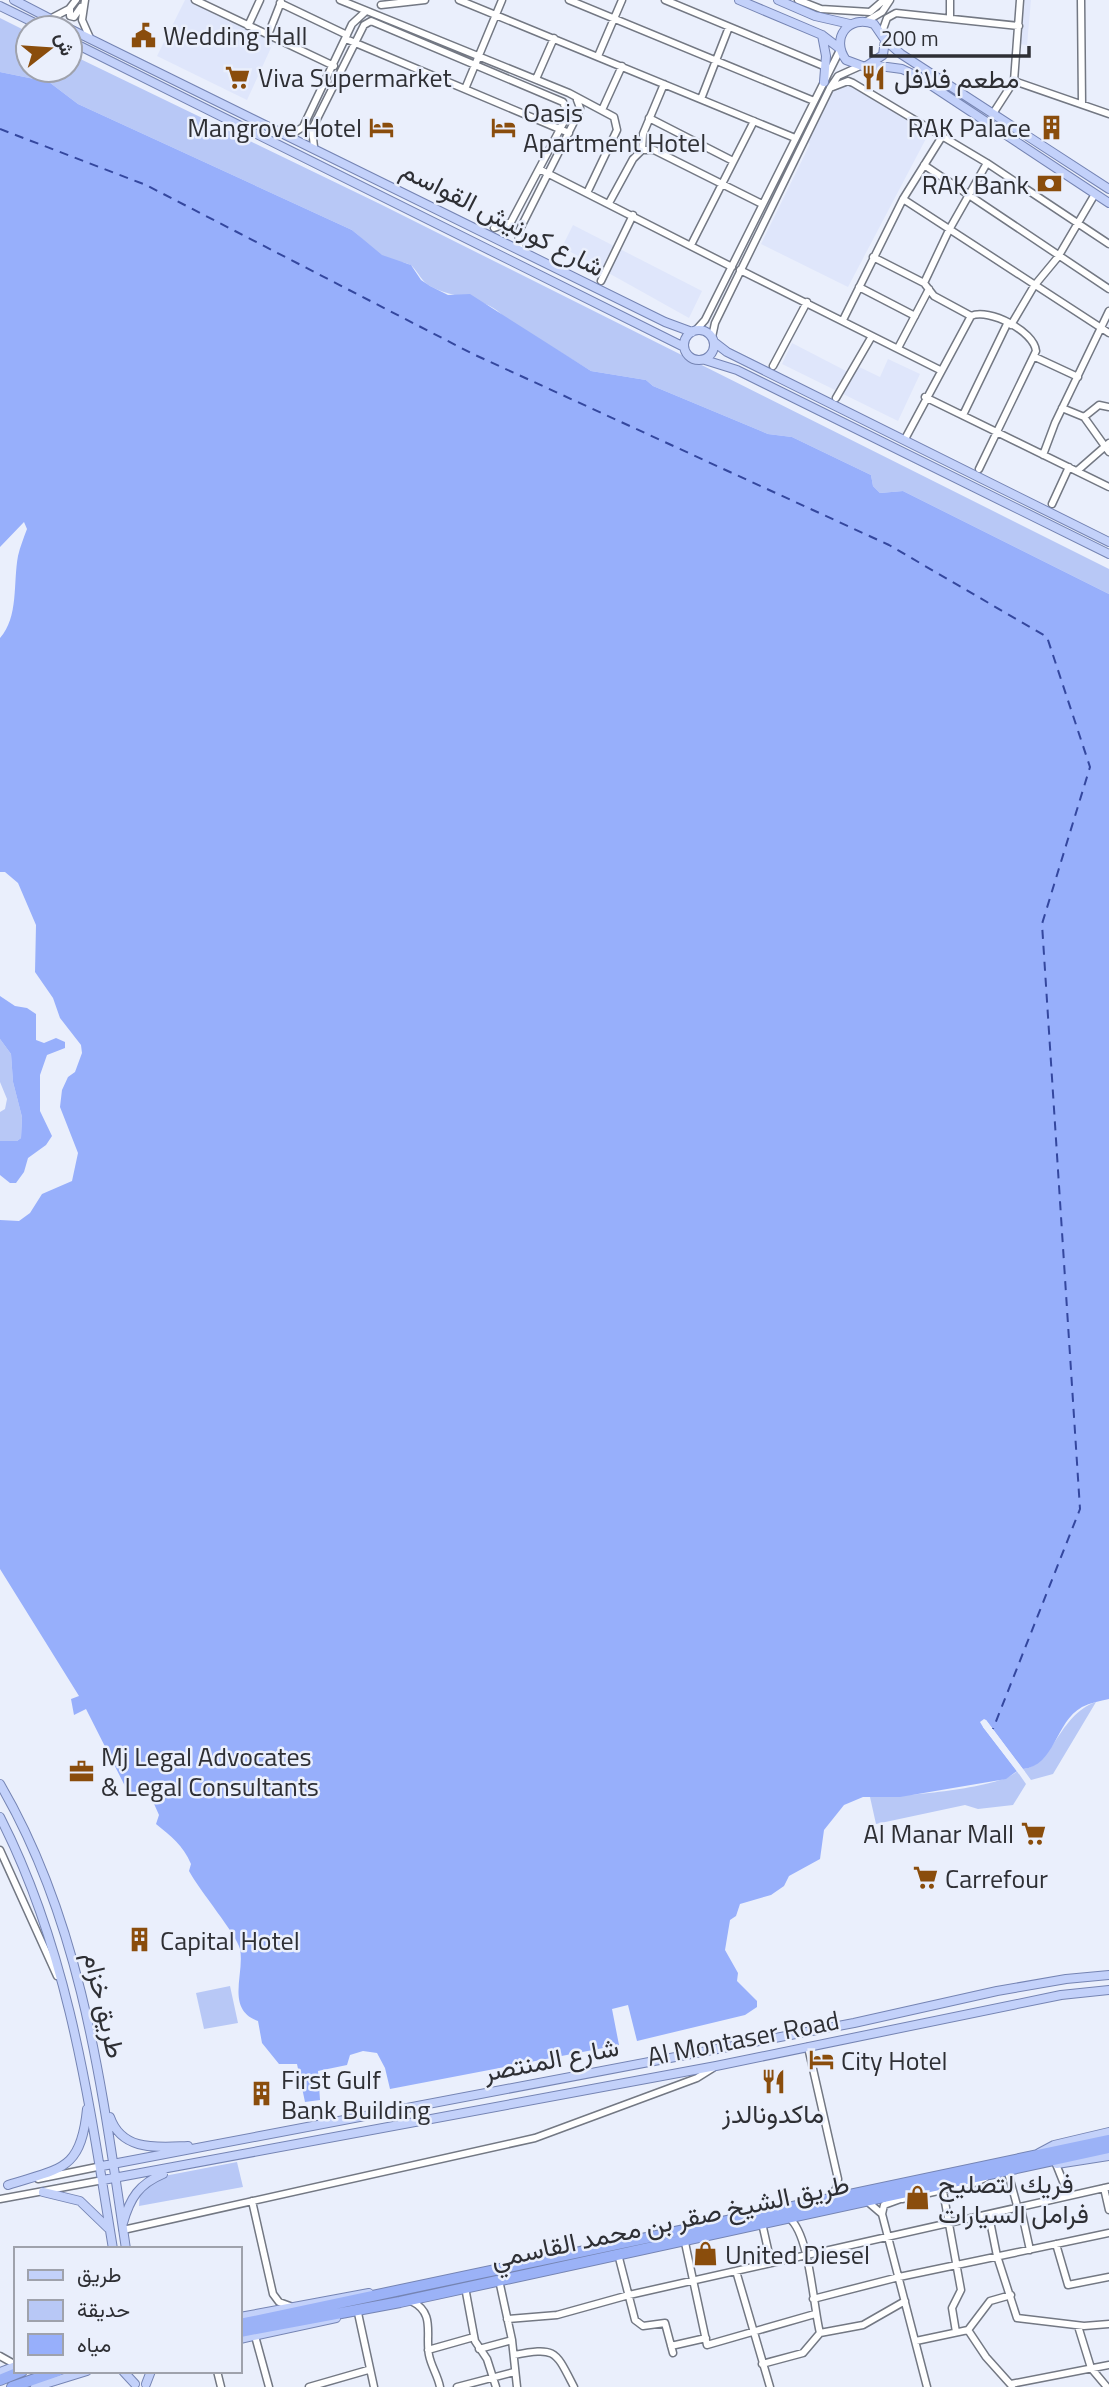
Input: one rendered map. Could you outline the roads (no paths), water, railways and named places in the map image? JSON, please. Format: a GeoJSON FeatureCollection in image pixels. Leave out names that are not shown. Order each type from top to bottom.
{"type":"FeatureCollection","features":[{"type":"Feature","properties":{"kind":"highway","name":"طريق الشيخ صقر بن محمد القاسمي"},"geometry":{"type":"LineString","coordinates":[[242,2324],[829,2197],[1109,2140]]}},
{"type":"Feature","properties":{"kind":"highway","name":"طريق الشيخ صقر بن محمد القاسمي"},"geometry":{"type":"LineString","coordinates":[[242,2332],[403,2301],[863,2201],[906,2195],[1109,2148]]}},
{"type":"Feature","properties":{"kind":"highway"},"geometry":{"type":"LineString","coordinates":[[0,2380],[17,2373]]}},
{"type":"Feature","properties":{"kind":"highway"},"geometry":{"type":"LineString","coordinates":[[12,2387],[52,2373]]}},
{"type":"Feature","properties":{"kind":"main road","name":"شارع كورنيش القواسم"},"geometry":{"type":"LineString","coordinates":[[14,0],[40,14]]}},
{"type":"Feature","properties":{"kind":"main road"},"geometry":{"type":"LineString","coordinates":[[739,0],[822,35],[840,49],[846,60],[858,66],[902,69],[917,76],[1109,203]]}},
{"type":"Feature","properties":{"kind":"main road"},"geometry":{"type":"LineString","coordinates":[[778,0],[793,2],[815,16],[850,24],[867,21],[901,54],[1109,189]]}},
{"type":"Feature","properties":{"kind":"main road"},"geometry":{"type":"LineString","coordinates":[[0,6],[16,14]]}},
{"type":"Feature","properties":{"kind":"main road"},"geometry":{"type":"LineString","coordinates":[[840,49],[841,34],[850,24]]}},
{"type":"Feature","properties":{"kind":"main road"},"geometry":{"type":"LineString","coordinates":[[822,35],[827,85]]}},
{"type":"Feature","properties":{"kind":"main road","name":"شارع كورنيش القواسم"},"geometry":{"type":"LineString","coordinates":[[84,36],[314,147],[665,322],[694,331]]}},
{"type":"Feature","properties":{"kind":"main road"},"geometry":{"type":"LineString","coordinates":[[872,65],[883,55],[884,36]]}},
{"type":"Feature","properties":{"kind":"main road","name":"شارع كورنيش القواسم"},"geometry":{"type":"LineString","coordinates":[[84,48],[684,346]]}},
{"type":"Feature","properties":{"kind":"main road"},"geometry":{"type":"LineString","coordinates":[[131,59],[147,58]]}},
{"type":"Feature","properties":{"kind":"main road"},"geometry":{"type":"LineString","coordinates":[[169,97],[184,97]]}},
{"type":"Feature","properties":{"kind":"main road"},"geometry":{"type":"LineString","coordinates":[[1109,542],[727,352],[713,340],[694,331],[685,338],[684,346],[691,359],[705,360],[737,370],[1109,554]]}},
{"type":"Feature","properties":{"kind":"main road"},"geometry":{"type":"LineString","coordinates":[[705,360],[713,353],[713,340]]}},
{"type":"Feature","properties":{"kind":"main road","name":"طريق خزام"},"geometry":{"type":"LineString","coordinates":[[0,1784],[49,1885],[75,1961],[104,2100],[126,2247]]}},
{"type":"Feature","properties":{"kind":"main road","name":"طريق خزام"},"geometry":{"type":"LineString","coordinates":[[0,1817],[48,1928],[67,1995],[102,2166],[113,2247]]}},
{"type":"Feature","properties":{"kind":"main road"},"geometry":{"type":"LineString","coordinates":[[48,1928],[55,1937],[62,1961],[75,1961]]}},
{"type":"Feature","properties":{"kind":"main road","name":"شارع المنتصر"},"geometry":{"type":"LineString","coordinates":[[102,2166],[1087,1976],[1109,1975]]}},
{"type":"Feature","properties":{"kind":"main road"},"geometry":{"type":"LineString","coordinates":[[1061,1994],[1084,1987],[1088,1984],[1087,1976]]}},
{"type":"Feature","properties":{"kind":"main road","name":"Al Montaser Road"},"geometry":{"type":"LineString","coordinates":[[178,2168],[716,2066],[1061,1994],[1109,1990]]}},
{"type":"Feature","properties":{"kind":"main road"},"geometry":{"type":"LineString","coordinates":[[4,2186],[60,2168],[74,2157],[84,2135],[88,2099]]}},
{"type":"Feature","properties":{"kind":"main road"},"geometry":{"type":"LineString","coordinates":[[104,2100],[114,2127],[134,2143],[150,2148],[215,2145]]}},
{"type":"Feature","properties":{"kind":"main road"},"geometry":{"type":"LineString","coordinates":[[1035,2155],[1054,2145],[1109,2132]]}},
{"type":"Feature","properties":{"kind":"main road"},"geometry":{"type":"LineString","coordinates":[[1009,2169],[1109,2156]]}},
{"type":"Feature","properties":{"kind":"main road"},"geometry":{"type":"LineString","coordinates":[[103,2180],[178,2168]]}},
{"type":"Feature","properties":{"kind":"main road"},"geometry":{"type":"LineString","coordinates":[[122,2228],[136,2191],[147,2180],[178,2168]]}},
{"type":"Feature","properties":{"kind":"main road"},"geometry":{"type":"LineString","coordinates":[[43,2192],[80,2201],[110,2231]]}},
{"type":"Feature","properties":{"kind":"main road"},"geometry":{"type":"LineString","coordinates":[[242,2317],[361,2293],[400,2290]]}},
{"type":"Feature","properties":{"kind":"main road"},"geometry":{"type":"LineString","coordinates":[[242,2339],[403,2301]]}},
{"type":"Feature","properties":{"kind":"main road"},"geometry":{"type":"LineString","coordinates":[[35,2387],[80,2373]]}},
{"type":"Feature","properties":{"kind":"street"},"geometry":{"type":"LineString","coordinates":[[59,14],[70,8],[76,0]]}},
{"type":"Feature","properties":{"kind":"street"},"geometry":{"type":"LineString","coordinates":[[195,0],[334,66]]}},
{"type":"Feature","properties":{"kind":"street"},"geometry":{"type":"LineString","coordinates":[[248,26],[260,0]]}},
{"type":"Feature","properties":{"kind":"street"},"geometry":{"type":"LineString","coordinates":[[340,0],[365,12]]}},
{"type":"Feature","properties":{"kind":"street"},"geometry":{"type":"LineString","coordinates":[[357,8],[360,0]]}},
{"type":"Feature","properties":{"kind":"street"},"geometry":{"type":"LineString","coordinates":[[425,0],[381,6],[356,18],[303,127],[303,135],[312,129],[364,25],[374,21],[564,102],[569,111],[541,170],[506,226],[494,228]]}},
{"type":"Feature","properties":{"kind":"street"},"geometry":{"type":"LineString","coordinates":[[459,0],[796,138]]}},
{"type":"Feature","properties":{"kind":"street"},"geometry":{"type":"LineString","coordinates":[[466,89],[502,0]]}},
{"type":"Feature","properties":{"kind":"street"},"geometry":{"type":"LineString","coordinates":[[569,0],[814,101]]}},
{"type":"Feature","properties":{"kind":"street"},"geometry":{"type":"LineString","coordinates":[[598,56],[622,0]]}},
{"type":"Feature","properties":{"kind":"street"},"geometry":{"type":"LineString","coordinates":[[665,0],[826,67]]}},
{"type":"Feature","properties":{"kind":"street"},"geometry":{"type":"LineString","coordinates":[[793,2],[812,3],[843,13],[870,12],[884,0]]}},
{"type":"Feature","properties":{"kind":"street"},"geometry":{"type":"LineString","coordinates":[[867,21],[882,12],[890,0]]}},
{"type":"Feature","properties":{"kind":"street"},"geometry":{"type":"LineString","coordinates":[[950,0],[950,17]]}},
{"type":"Feature","properties":{"kind":"street"},"geometry":{"type":"LineString","coordinates":[[994,112],[1014,81],[1020,0]]}},
{"type":"Feature","properties":{"kind":"street"},"geometry":{"type":"LineString","coordinates":[[1081,0],[1082,104]]}},
{"type":"Feature","properties":{"kind":"street"},"geometry":{"type":"LineString","coordinates":[[268,35],[281,2],[355,43],[569,133]]}},
{"type":"Feature","properties":{"kind":"street"},"geometry":{"type":"LineString","coordinates":[[70,8],[70,16],[74,18],[83,3]]}},
{"type":"Feature","properties":{"kind":"street"},"geometry":{"type":"LineString","coordinates":[[83,3],[83,24],[91,40]]}},
{"type":"Feature","properties":{"kind":"street"},"geometry":{"type":"LineString","coordinates":[[381,6],[479,56],[536,79],[614,117],[617,130],[587,193]]}},
{"type":"Feature","properties":{"kind":"street"},"geometry":{"type":"LineString","coordinates":[[884,36],[887,18],[899,13],[1019,26]]}},
{"type":"Feature","properties":{"kind":"street"},"geometry":{"type":"LineString","coordinates":[[701,99],[729,27]]}},
{"type":"Feature","properties":{"kind":"street"},"geometry":{"type":"LineString","coordinates":[[536,79],[554,38]]}},
{"type":"Feature","properties":{"kind":"street"},"geometry":{"type":"LineString","coordinates":[[713,340],[715,323],[827,85],[840,49]]}},
{"type":"Feature","properties":{"kind":"street"},"geometry":{"type":"LineString","coordinates":[[601,110],[622,66]]}},
{"type":"Feature","properties":{"kind":"street"},"geometry":{"type":"LineString","coordinates":[[694,331],[705,320],[814,101],[838,76],[858,66]]}},
{"type":"Feature","properties":{"kind":"street"},"geometry":{"type":"LineString","coordinates":[[827,85],[848,81],[988,163],[1109,244]]}},
{"type":"Feature","properties":{"kind":"street"},"geometry":{"type":"LineString","coordinates":[[1014,81],[1109,114]]}},
{"type":"Feature","properties":{"kind":"street"},"geometry":{"type":"LineString","coordinates":[[642,150],[642,137],[664,84]]}},
{"type":"Feature","properties":{"kind":"street"},"geometry":{"type":"LineString","coordinates":[[520,249],[519,231],[569,133],[580,108],[577,100]]}},
{"type":"Feature","properties":{"kind":"street"},"geometry":{"type":"LineString","coordinates":[[649,118],[733,162]]}},
{"type":"Feature","properties":{"kind":"street"},"geometry":{"type":"LineString","coordinates":[[691,245],[754,121]]}},
{"type":"Feature","properties":{"kind":"street"},"geometry":{"type":"LineString","coordinates":[[289,136],[303,127]]}},
{"type":"Feature","properties":{"kind":"street"},"geometry":{"type":"LineString","coordinates":[[312,129],[314,147]]}},
{"type":"Feature","properties":{"kind":"street"},"geometry":{"type":"LineString","coordinates":[[843,320],[904,199],[943,135]]}},
{"type":"Feature","properties":{"kind":"street"},"geometry":{"type":"LineString","coordinates":[[609,204],[633,159],[642,150],[654,150],[723,182],[762,204]]}},
{"type":"Feature","properties":{"kind":"street"},"geometry":{"type":"LineString","coordinates":[[898,348],[915,316],[948,230],[988,163]]}},
{"type":"Feature","properties":{"kind":"street"},"geometry":{"type":"LineString","coordinates":[[924,165],[1109,289]]}},
{"type":"Feature","properties":{"kind":"street"},"geometry":{"type":"LineString","coordinates":[[541,170],[732,267]]}},
{"type":"Feature","properties":{"kind":"street"},"geometry":{"type":"LineString","coordinates":[[963,415],[1009,324],[1034,286],[1058,257],[1095,194]]}},
{"type":"Feature","properties":{"kind":"street"},"geometry":{"type":"LineString","coordinates":[[904,199],[1109,333]]}},
{"type":"Feature","properties":{"kind":"street"},"geometry":{"type":"LineString","coordinates":[[519,231],[513,229],[520,207]]}},
{"type":"Feature","properties":{"kind":"street"},"geometry":{"type":"LineString","coordinates":[[601,281],[633,215]]}},
{"type":"Feature","properties":{"kind":"street"},"geometry":{"type":"LineString","coordinates":[[873,257],[926,286],[934,296],[971,316]]}},
{"type":"Feature","properties":{"kind":"street"},"geometry":{"type":"LineString","coordinates":[[740,270],[940,370]]}},
{"type":"Feature","properties":{"kind":"street"},"geometry":{"type":"LineString","coordinates":[[859,287],[915,316]]}},
{"type":"Feature","properties":{"kind":"street"},"geometry":{"type":"LineString","coordinates":[[772,366],[807,302]]}},
{"type":"Feature","properties":{"kind":"street"},"geometry":{"type":"LineString","coordinates":[[1043,454],[1109,311]]}},
{"type":"Feature","properties":{"kind":"street"},"geometry":{"type":"LineString","coordinates":[[905,439],[925,397],[971,316],[978,313],[1009,324],[1035,344],[1035,357],[979,469]]}},
{"type":"Feature","properties":{"kind":"street"},"geometry":{"type":"LineString","coordinates":[[836,398],[872,336]]}},
{"type":"Feature","properties":{"kind":"street"},"geometry":{"type":"LineString","coordinates":[[1035,357],[1077,377]]}},
{"type":"Feature","properties":{"kind":"street"},"geometry":{"type":"LineString","coordinates":[[925,397],[1109,487]]}},
{"type":"Feature","properties":{"kind":"street"},"geometry":{"type":"LineString","coordinates":[[1084,416],[1099,405],[1109,407]]}},
{"type":"Feature","properties":{"kind":"street"},"geometry":{"type":"LineString","coordinates":[[1062,408],[1084,416],[1107,448],[1077,471]]}},
{"type":"Feature","properties":{"kind":"street"},"geometry":{"type":"LineString","coordinates":[[1052,504],[1069,467]]}},
{"type":"Feature","properties":{"kind":"street"},"geometry":{"type":"LineString","coordinates":[[0,1850],[27,1916],[67,1995]]}},
{"type":"Feature","properties":{"kind":"street"},"geometry":{"type":"LineString","coordinates":[[808,2047],[838,2179],[836,2189],[829,2197]]}},
{"type":"Feature","properties":{"kind":"street"},"geometry":{"type":"LineString","coordinates":[[122,2228],[534,2137],[697,2078],[716,2066]]}},
{"type":"Feature","properties":{"kind":"street"},"geometry":{"type":"LineString","coordinates":[[1056,2164],[1068,2194]]}},
{"type":"Feature","properties":{"kind":"street","name":"شارع المنتصر"},"geometry":{"type":"LineString","coordinates":[[4,2186],[102,2166]]}},
{"type":"Feature","properties":{"kind":"street"},"geometry":{"type":"LineString","coordinates":[[1009,2169],[1030,2250]]}},
{"type":"Feature","properties":{"kind":"street"},"geometry":{"type":"LineString","coordinates":[[927,2387],[882,2214],[884,2205],[906,2195],[943,2191],[976,2183],[988,2174]]}},
{"type":"Feature","properties":{"kind":"street"},"geometry":{"type":"LineString","coordinates":[[838,2179],[850,2193]]}},
{"type":"Feature","properties":{"kind":"street"},"geometry":{"type":"LineString","coordinates":[[0,2199],[103,2180]]}},
{"type":"Feature","properties":{"kind":"street"},"geometry":{"type":"LineString","coordinates":[[507,2319],[561,2314],[693,2280],[888,2239],[1019,2209],[1068,2194],[1107,2187],[1109,2210]]}},
{"type":"Feature","properties":{"kind":"street"},"geometry":{"type":"LineString","coordinates":[[943,2191],[961,2290],[952,2308],[956,2332]]}},
{"type":"Feature","properties":{"kind":"street"},"geometry":{"type":"LineString","coordinates":[[252,2201],[273,2294],[279,2302],[293,2307]]}},
{"type":"Feature","properties":{"kind":"street"},"geometry":{"type":"LineString","coordinates":[[863,2201],[882,2214]]}},
{"type":"Feature","properties":{"kind":"street"},"geometry":{"type":"LineString","coordinates":[[797,2226],[804,2214]]}},
{"type":"Feature","properties":{"kind":"street"},"geometry":{"type":"LineString","coordinates":[[989,2216],[997,2256],[1017,2318],[1078,2326],[1109,2324]]}},
{"type":"Feature","properties":{"kind":"street"},"geometry":{"type":"LineString","coordinates":[[787,2217],[797,2226],[806,2256],[820,2333]]}},
{"type":"Feature","properties":{"kind":"street"},"geometry":{"type":"LineString","coordinates":[[762,2223],[771,2263]]}},
{"type":"Feature","properties":{"kind":"street"},"geometry":{"type":"LineString","coordinates":[[813,2299],[899,2277],[1109,2232]]}},
{"type":"Feature","properties":{"kind":"street"},"geometry":{"type":"LineString","coordinates":[[684,2238],[707,2345],[751,2330],[815,2314]]}},
{"type":"Feature","properties":{"kind":"street"},"geometry":{"type":"LineString","coordinates":[[1056,2244],[1068,2285],[1109,2277]]}},
{"type":"Feature","properties":{"kind":"street"},"geometry":{"type":"LineString","coordinates":[[618,2254],[637,2323],[665,2323],[672,2349],[706,2338]]}},
{"type":"Feature","properties":{"kind":"street"},"geometry":{"type":"LineString","coordinates":[[736,2271],[751,2330],[770,2387]]}},
{"type":"Feature","properties":{"kind":"street"},"geometry":{"type":"LineString","coordinates":[[499,2280],[512,2340],[517,2387]]}},
{"type":"Feature","properties":{"kind":"street"},"geometry":{"type":"LineString","coordinates":[[466,2287],[474,2337],[487,2359],[496,2387]]}},
{"type":"Feature","properties":{"kind":"street"},"geometry":{"type":"LineString","coordinates":[[422,2308],[429,2295]]}},
{"type":"Feature","properties":{"kind":"street"},"geometry":{"type":"LineString","coordinates":[[916,2341],[968,2330],[990,2301],[1010,2295]]}},
{"type":"Feature","properties":{"kind":"street"},"geometry":{"type":"LineString","coordinates":[[403,2301],[422,2308],[430,2327],[428,2350],[440,2387]]}},
{"type":"Feature","properties":{"kind":"street"},"geometry":{"type":"LineString","coordinates":[[762,2364],[803,2353],[820,2333],[863,2325],[905,2301]]}},
{"type":"Feature","properties":{"kind":"street"},"geometry":{"type":"LineString","coordinates":[[358,2313],[368,2370],[374,2387]]}},
{"type":"Feature","properties":{"kind":"street"},"geometry":{"type":"LineString","coordinates":[[1078,2326],[1091,2368],[1107,2387]]}},
{"type":"Feature","properties":{"kind":"street"},"geometry":{"type":"LineString","coordinates":[[968,2330],[986,2357],[1012,2386],[1109,2365]]}},
{"type":"Feature","properties":{"kind":"street"},"geometry":{"type":"LineString","coordinates":[[254,2336],[269,2387]]}},
{"type":"Feature","properties":{"kind":"street"},"geometry":{"type":"LineString","coordinates":[[428,2350],[474,2337]]}},
{"type":"Feature","properties":{"kind":"street"},"geometry":{"type":"LineString","coordinates":[[479,2349],[512,2340]]}},
{"type":"Feature","properties":{"kind":"street"},"geometry":{"type":"LineString","coordinates":[[514,2355],[550,2351],[559,2357],[573,2387]]}},
{"type":"Feature","properties":{"kind":"street"},"geometry":{"type":"LineString","coordinates":[[309,2387],[368,2370]]}},
{"type":"Feature","properties":{"kind":"street"},"geometry":{"type":"LineString","coordinates":[[457,2387],[514,2372]]}},
{"type":"Feature","properties":{"kind":"water"},"geometry":{"type":"Polygon","coordinates":[[[0,72],[14,75],[14,84],[52,84],[78,104],[352,230],[382,255],[411,265],[421,280],[430,286],[448,295],[470,294],[591,371],[646,380],[653,386],[768,434],[792,437],[871,475],[873,486],[880,493],[903,491],[1109,594],[1109,1699],[1082,1707],[1073,1714],[1042,1760],[1023,1769],[986,1720],[983,1727],[1017,1771],[1006,1779],[900,1797],[863,1797],[844,1805],[824,1830],[820,1859],[789,1876],[784,1886],[771,1895],[740,1904],[736,1916],[730,1920],[725,1950],[738,1973],[737,1981],[757,2001],[757,2007],[745,2015],[637,2041],[628,2005],[612,2009],[619,2045],[390,2089],[385,2068],[377,2053],[363,2051],[350,2055],[347,2065],[318,2071],[320,2100],[305,2102],[297,2064],[279,2064],[262,2043],[258,2021],[242,2008],[239,2000],[240,1949],[189,1871],[191,1864],[184,1851],[156,1824],[159,1815],[151,1797],[130,1796],[86,1709],[74,1715],[71,1699],[79,1696],[0,1569],[0,1220],[19,1221],[30,1213],[42,1194],[72,1181],[78,1153],[60,1107],[62,1090],[68,1077],[75,1072],[82,1053],[81,1045],[60,1018],[53,998],[35,972],[36,925],[18,883],[5,872],[0,872],[0,638],[13,610],[18,556],[27,529],[24,522],[0,547],[0,72]]]}},
{"type":"Feature","properties":{"kind":"water"},"geometry":{"type":"Polygon","coordinates":[[[0,996],[15,1006],[27,1008],[36,1014],[36,1040],[44,1043],[56,1038],[65,1042],[65,1048],[47,1055],[40,1075],[40,1111],[52,1136],[46,1145],[28,1158],[24,1172],[16,1183],[10,1183],[0,1175],[0,1141],[17,1141],[21,1138],[22,1117],[13,1082],[11,1054],[0,1039],[0,996]]]}},
{"type":"Feature","properties":{"kind":"place","name":"Wedding Hall"},"geometry":{"type":"Point","coordinates":[143,35]}},
{"type":"Feature","properties":{"kind":"place","name":"Viva Supermarket"},"geometry":{"type":"Point","coordinates":[238,77]}},
{"type":"Feature","properties":{"kind":"place","name":"مطعم فلافل"},"geometry":{"type":"Point","coordinates":[874,78]}},
{"type":"Feature","properties":{"kind":"place","name":"Mangrove Hotel"},"geometry":{"type":"Point","coordinates":[382,127]}},
{"type":"Feature","properties":{"kind":"place","name":"Oasis Apartment Hotel"},"geometry":{"type":"Point","coordinates":[503,127]}},
{"type":"Feature","properties":{"kind":"place","name":"RAK Palace"},"geometry":{"type":"Point","coordinates":[1051,127]}},
{"type":"Feature","properties":{"kind":"place","name":"RAK Bank"},"geometry":{"type":"Point","coordinates":[1049,184]}},
{"type":"Feature","properties":{"kind":"place","name":"Mj Legal Advocates & Legal Consultants"},"geometry":{"type":"Point","coordinates":[81,1771]}},
{"type":"Feature","properties":{"kind":"place","name":"Al Manar Mall"},"geometry":{"type":"Point","coordinates":[1034,1833]}},
{"type":"Feature","properties":{"kind":"place","name":"Carrefour"},"geometry":{"type":"Point","coordinates":[925,1878]}},
{"type":"Feature","properties":{"kind":"place","name":"Capital Hotel"},"geometry":{"type":"Point","coordinates":[140,1940]}},
{"type":"Feature","properties":{"kind":"place","name":"City Hotel"},"geometry":{"type":"Point","coordinates":[821,2060]}},
{"type":"Feature","properties":{"kind":"place","name":"ماكدونالدز"},"geometry":{"type":"Point","coordinates":[773,2081]}},
{"type":"Feature","properties":{"kind":"place","name":"First Gulf Bank Building"},"geometry":{"type":"Point","coordinates":[261,2094]}},
{"type":"Feature","properties":{"kind":"place","name":"فريك لتصليح فرامل السيارات"},"geometry":{"type":"Point","coordinates":[918,2198]}},
{"type":"Feature","properties":{"kind":"place","name":"United Diesel"},"geometry":{"type":"Point","coordinates":[705,2254]}}]}
